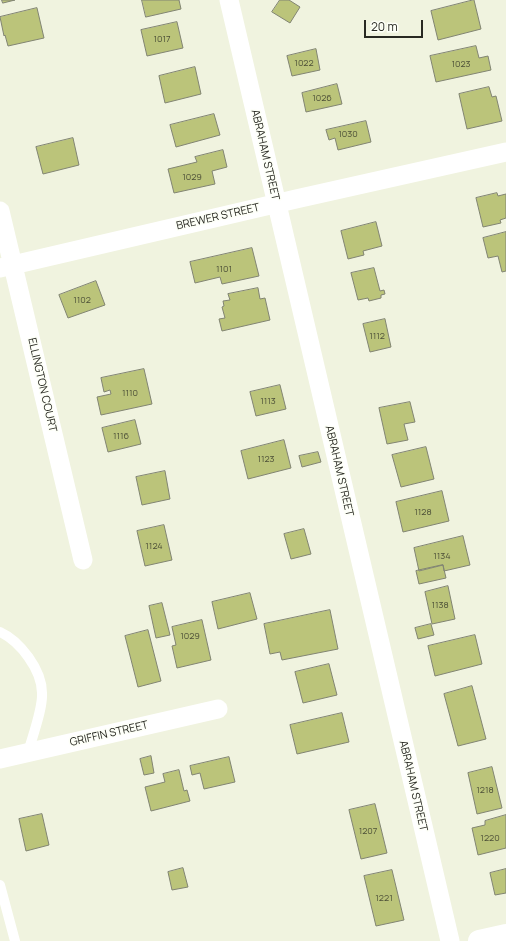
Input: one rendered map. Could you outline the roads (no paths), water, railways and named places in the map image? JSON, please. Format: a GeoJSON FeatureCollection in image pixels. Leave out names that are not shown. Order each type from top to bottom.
{"type":"FeatureCollection","features":[{"type":"Feature","properties":{"kind":"street","name":"ABRAHAM STREET"},"geometry":{"type":"LineString","coordinates":[[229,0],[450,941]]}},
{"type":"Feature","properties":{"kind":"street","name":"BREWER STREET"},"geometry":{"type":"LineString","coordinates":[[6,267],[506,152]]}},
{"type":"Feature","properties":{"kind":"street","name":"ELLINGTON COURT"},"geometry":{"type":"LineString","coordinates":[[0,211],[6,267],[83,560]]}},
{"type":"Feature","properties":{"kind":"street","name":"GRIFFIN STREET"},"geometry":{"type":"LineString","coordinates":[[0,759],[218,708]]}},
{"type":"Feature","properties":{"kind":"street"},"geometry":{"type":"LineString","coordinates":[[479,941],[506,935]]}},
{"type":"Feature","properties":{"kind":"lane"},"geometry":{"type":"LineString","coordinates":[[0,632],[9,636],[23,650],[39,677],[42,693],[39,712],[28,753]]}},
{"type":"Feature","properties":{"kind":"lane"},"geometry":{"type":"LineString","coordinates":[[0,885],[14,941]]}}]}
